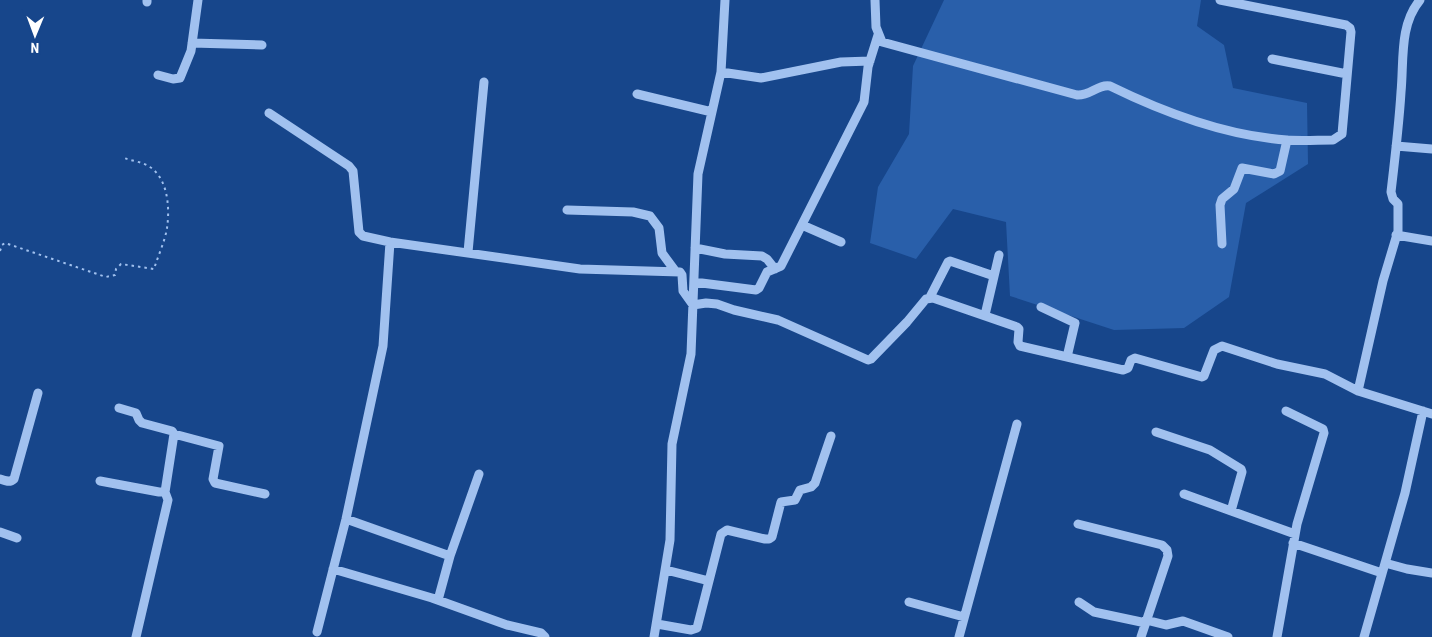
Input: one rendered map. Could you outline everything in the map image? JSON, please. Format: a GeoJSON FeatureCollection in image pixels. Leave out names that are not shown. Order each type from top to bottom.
{"type":"FeatureCollection","features":[{"type":"Feature","properties":{"kind":"street"},"geometry":{"type":"LineString","coordinates":[[158,75],[173,79],[180,78],[189,58],[198,0]]}},
{"type":"Feature","properties":{"kind":"street"},"geometry":{"type":"LineString","coordinates":[[654,637],[670,540],[672,444],[691,354],[698,174],[721,72],[725,0]]}},
{"type":"Feature","properties":{"kind":"street"},"geometry":{"type":"LineString","coordinates":[[694,282],[756,290],[759,288],[765,274],[783,264],[864,102],[870,60],[878,35],[875,0]]}},
{"type":"Feature","properties":{"kind":"street"},"geometry":{"type":"LineString","coordinates":[[878,35],[882,42],[1077,95],[1088,95],[1104,85],[1110,86],[1153,106],[1187,118],[1253,135],[1287,140],[1333,140],[1339,138],[1342,134],[1350,28],[1346,25],[1220,0]]}},
{"type":"Feature","properties":{"kind":"street"},"geometry":{"type":"LineString","coordinates":[[1358,391],[1398,226],[1398,204],[1391,192],[1404,42],[1410,14],[1420,0]]}},
{"type":"Feature","properties":{"kind":"street"},"geometry":{"type":"LineString","coordinates":[[192,43],[262,45]]}},
{"type":"Feature","properties":{"kind":"street"},"geometry":{"type":"LineString","coordinates":[[1272,59],[1348,74]]}},
{"type":"Feature","properties":{"kind":"street"},"geometry":{"type":"LineString","coordinates":[[721,72],[761,78],[841,62],[870,60]]}},
{"type":"Feature","properties":{"kind":"street"},"geometry":{"type":"LineString","coordinates":[[468,252],[484,82]]}},
{"type":"Feature","properties":{"kind":"street"},"geometry":{"type":"LineString","coordinates":[[637,94],[712,112]]}},
{"type":"Feature","properties":{"kind":"street"},"geometry":{"type":"LineString","coordinates":[[269,113],[349,166],[353,171],[360,235],[390,242],[580,270],[680,272],[682,275],[683,291],[693,305]]}},
{"type":"Feature","properties":{"kind":"street"},"geometry":{"type":"LineString","coordinates":[[1222,244],[1220,205],[1222,199],[1234,189],[1242,168],[1274,174],[1280,171],[1287,140]]}},
{"type":"Feature","properties":{"kind":"street"},"geometry":{"type":"LineString","coordinates":[[1396,146],[1432,149]]}},
{"type":"Feature","properties":{"kind":"street"},"geometry":{"type":"LineString","coordinates":[[567,210],[633,212],[650,216],[659,228],[662,253],[676,272]]}},
{"type":"Feature","properties":{"kind":"street"},"geometry":{"type":"LineString","coordinates":[[802,225],[841,242]]}},
{"type":"Feature","properties":{"kind":"street"},"geometry":{"type":"LineString","coordinates":[[1396,236],[1432,241]]}},
{"type":"Feature","properties":{"kind":"street"},"geometry":{"type":"LineString","coordinates":[[317,632],[346,520],[383,346],[390,242]]}},
{"type":"Feature","properties":{"kind":"street"},"geometry":{"type":"LineString","coordinates":[[695,248],[725,254],[762,256],[775,269]]}},
{"type":"Feature","properties":{"kind":"street"},"geometry":{"type":"LineString","coordinates":[[985,315],[1000,255]]}},
{"type":"Feature","properties":{"kind":"street"},"geometry":{"type":"LineString","coordinates":[[693,305],[717,304],[778,320],[868,360],[930,297],[948,262],[950,261],[994,276]]}},
{"type":"Feature","properties":{"kind":"street"},"geometry":{"type":"LineString","coordinates":[[930,297],[1017,327],[1019,329],[1018,342],[1020,346],[1067,357],[1123,370],[1128,368],[1131,360],[1135,358],[1202,377],[1214,350],[1222,346],[1276,364],[1325,374],[1358,391],[1427,413],[1364,637]]}},
{"type":"Feature","properties":{"kind":"street"},"geometry":{"type":"LineString","coordinates":[[1041,306],[1076,323],[1067,357]]}},
{"type":"Feature","properties":{"kind":"street"},"geometry":{"type":"LineString","coordinates":[[0,479],[7,482],[14,479],[38,393]]}},
{"type":"Feature","properties":{"kind":"street"},"geometry":{"type":"LineString","coordinates":[[118,408],[136,413],[142,422],[172,430],[174,434],[220,446],[213,479],[215,483],[265,494]]}},
{"type":"Feature","properties":{"kind":"street"},"geometry":{"type":"LineString","coordinates":[[1277,637],[1299,514],[1324,430],[1286,411]]}},
{"type":"Feature","properties":{"kind":"street"},"geometry":{"type":"LineString","coordinates":[[958,637],[1017,424]]}},
{"type":"Feature","properties":{"kind":"street"},"geometry":{"type":"LineString","coordinates":[[1156,432],[1210,450],[1241,469],[1242,472],[1231,511]]}},
{"type":"Feature","properties":{"kind":"street"},"geometry":{"type":"LineString","coordinates":[[136,637],[168,500],[165,492],[174,434]]}},
{"type":"Feature","properties":{"kind":"street"},"geometry":{"type":"LineString","coordinates":[[657,624],[691,630],[697,628],[721,534],[727,530],[765,539],[772,537],[781,502],[795,500],[800,490],[812,487],[815,483],[831,436]]}},
{"type":"Feature","properties":{"kind":"street"},"geometry":{"type":"LineString","coordinates":[[438,600],[450,556],[479,474]]}},
{"type":"Feature","properties":{"kind":"street"},"geometry":{"type":"LineString","coordinates":[[100,481],[165,492]]}},
{"type":"Feature","properties":{"kind":"street"},"geometry":{"type":"LineString","coordinates":[[1184,494],[1231,511],[1294,539],[1382,573]]}},
{"type":"Feature","properties":{"kind":"street"},"geometry":{"type":"LineString","coordinates":[[346,520],[450,556]]}},
{"type":"Feature","properties":{"kind":"street"},"geometry":{"type":"LineString","coordinates":[[1078,524],[1166,547],[1168,556],[1141,637]]}},
{"type":"Feature","properties":{"kind":"street"},"geometry":{"type":"LineString","coordinates":[[0,532],[18,538]]}},
{"type":"Feature","properties":{"kind":"street"},"geometry":{"type":"LineString","coordinates":[[1385,563],[1432,573]]}},
{"type":"Feature","properties":{"kind":"street"},"geometry":{"type":"LineString","coordinates":[[333,569],[438,600],[507,625],[541,633],[544,637]]}},
{"type":"Feature","properties":{"kind":"street"},"geometry":{"type":"LineString","coordinates":[[666,570],[709,580]]}},
{"type":"Feature","properties":{"kind":"street"},"geometry":{"type":"LineString","coordinates":[[909,602],[964,617]]}},
{"type":"Feature","properties":{"kind":"street"},"geometry":{"type":"LineString","coordinates":[[1079,602],[1094,612],[1166,625],[1183,621],[1228,637]]}},
{"type":"Feature","properties":{"kind":"path"},"geometry":{"type":"LineString","coordinates":[[0,251],[2,245],[6,243],[106,277],[115,275],[116,268],[121,264],[154,269],[167,230],[168,215],[165,186],[160,176],[149,166],[124,158]]}},
{"type":"Feature","properties":{"kind":"shaded area"},"geometry":{"type":"Polygon","coordinates":[[[944,0],[1201,0],[1197,26],[1224,45],[1233,88],[1307,103],[1308,164],[1246,203],[1229,297],[1184,328],[1114,330],[1010,296],[1006,222],[953,209],[916,259],[870,243],[878,187],[909,134],[913,66],[944,0]]]}}]}
